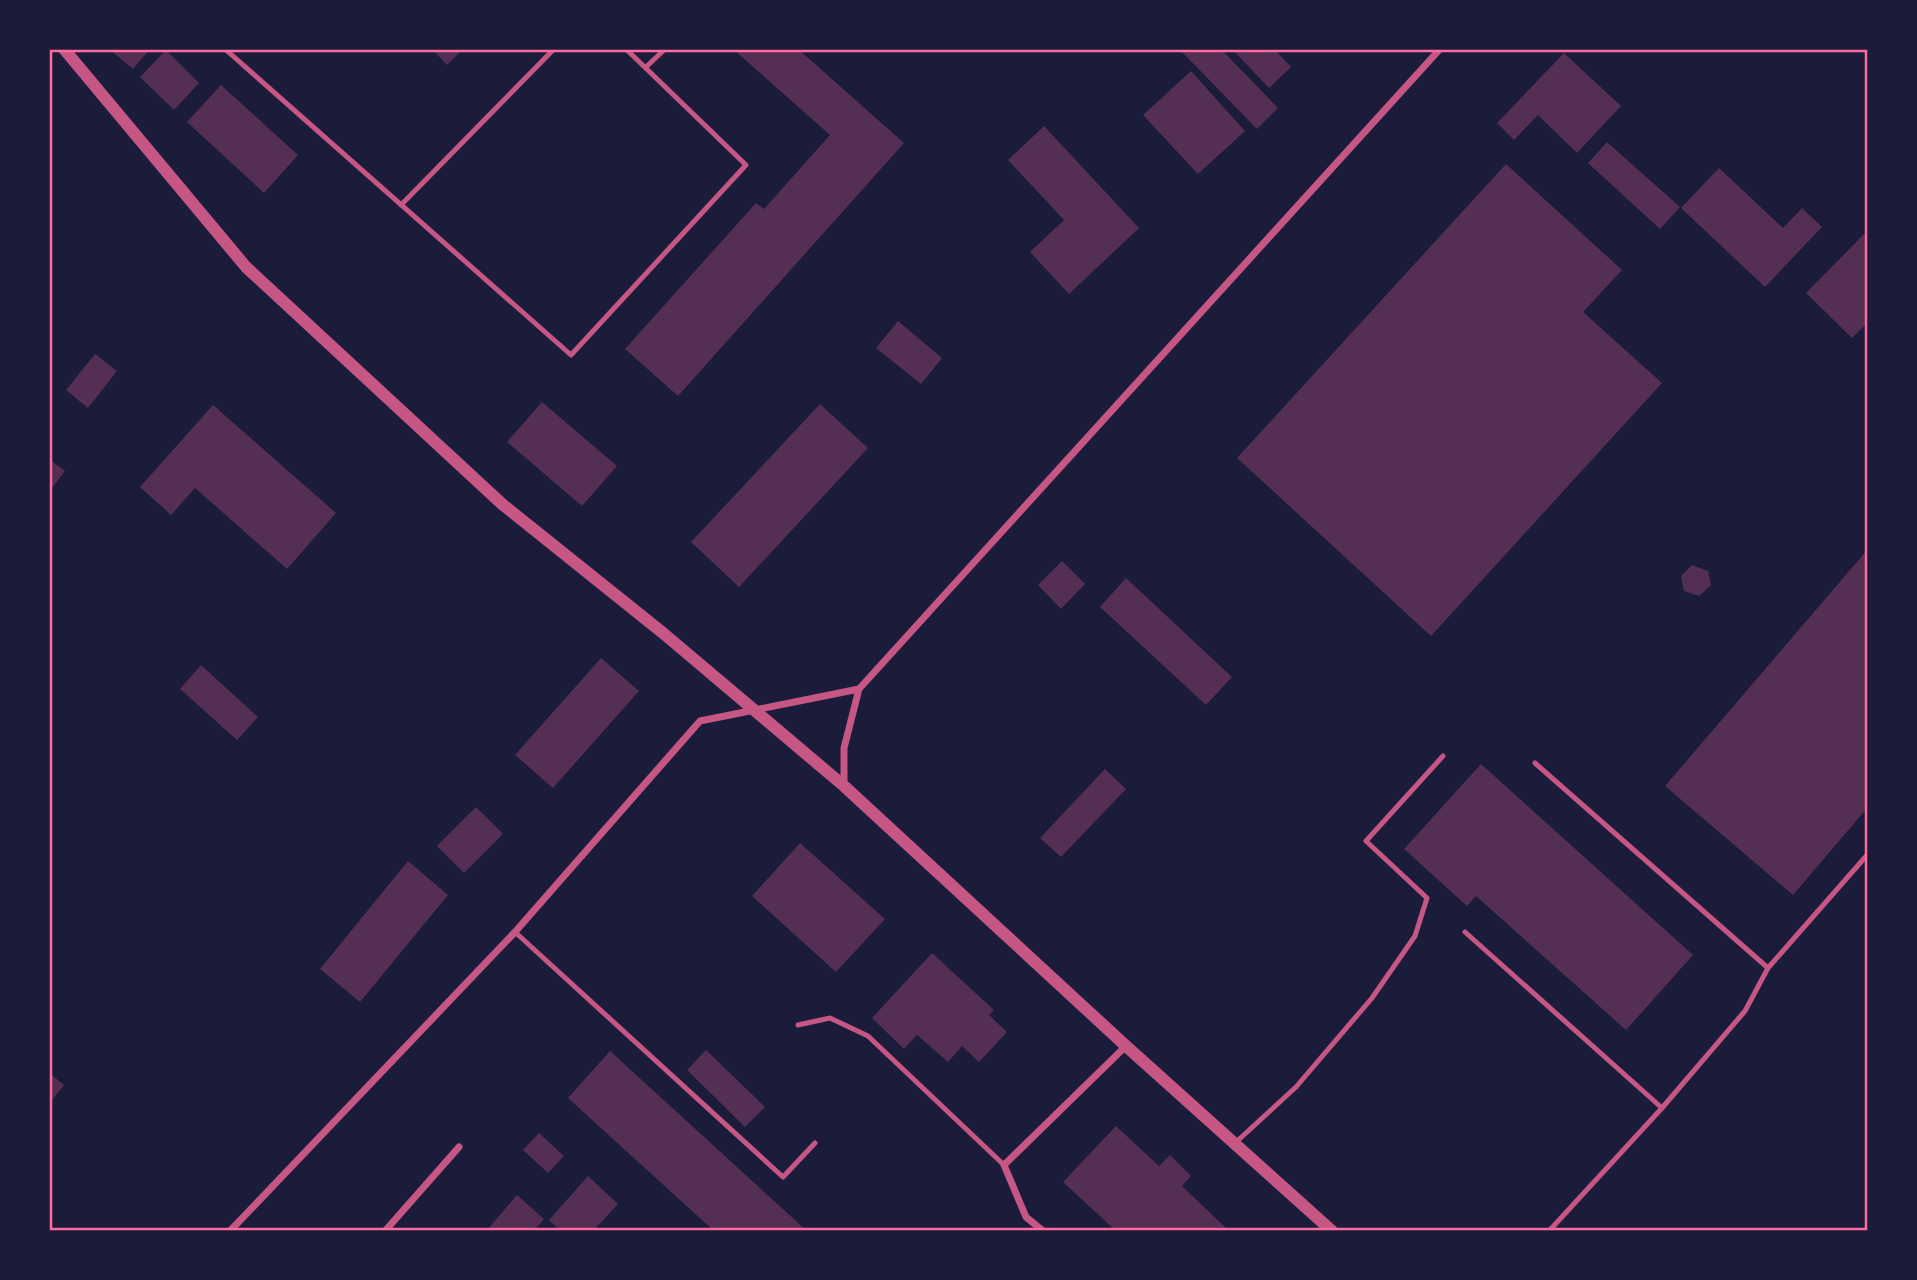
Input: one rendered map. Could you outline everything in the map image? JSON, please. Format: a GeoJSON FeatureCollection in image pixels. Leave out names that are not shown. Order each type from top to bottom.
{"type":"FeatureCollection","features":[{"type":"Feature","properties":{"kind":"street"},"geometry":{"type":"LineString","coordinates":[[64,49],[246,267],[502,504],[663,633],[844,786],[1126,1046],[1332,1231]]}},
{"type":"Feature","properties":{"kind":"street"},"geometry":{"type":"LineString","coordinates":[[844,786],[844,748],[859,689],[1440,49]]}},
{"type":"Feature","properties":{"kind":"street"},"geometry":{"type":"LineString","coordinates":[[230,1231],[515,932],[700,721],[859,689]]}},
{"type":"Feature","properties":{"kind":"street"},"geometry":{"type":"LineString","coordinates":[[1043,1231],[1026,1217],[1004,1165],[1126,1046]]}},
{"type":"Feature","properties":{"kind":"street"},"geometry":{"type":"LineString","coordinates":[[385,1231],[459,1147]]}},
{"type":"Feature","properties":{"kind":"lane"},"geometry":{"type":"LineString","coordinates":[[225,49],[570,355],[746,165],[626,49]]}},
{"type":"Feature","properties":{"kind":"lane"},"geometry":{"type":"LineString","coordinates":[[401,205],[554,49]]}},
{"type":"Feature","properties":{"kind":"lane"},"geometry":{"type":"LineString","coordinates":[[646,67],[665,49]]}},
{"type":"Feature","properties":{"kind":"lane"},"geometry":{"type":"LineString","coordinates":[[1235,1143],[1296,1087],[1372,998],[1415,936],[1427,898],[1366,841],[1443,756]]}},
{"type":"Feature","properties":{"kind":"lane"},"geometry":{"type":"LineString","coordinates":[[1535,763],[1768,968]]}},
{"type":"Feature","properties":{"kind":"lane"},"geometry":{"type":"LineString","coordinates":[[1549,1231],[1662,1108],[1745,1011],[1768,968],[1868,854]]}},
{"type":"Feature","properties":{"kind":"lane"},"geometry":{"type":"LineString","coordinates":[[515,932],[783,1177],[815,1143]]}},
{"type":"Feature","properties":{"kind":"lane"},"geometry":{"type":"LineString","coordinates":[[1465,932],[1662,1108]]}},
{"type":"Feature","properties":{"kind":"lane"},"geometry":{"type":"LineString","coordinates":[[798,1025],[830,1018],[868,1036],[1004,1165]]}},
{"type":"Feature","properties":{"kind":"building"},"geometry":{"type":"Polygon","coordinates":[[[109,49],[150,49],[133,69],[109,49]]]}},
{"type":"Feature","properties":{"kind":"building"},"geometry":{"type":"Polygon","coordinates":[[[432,49],[463,49],[447,65],[432,49]]]}},
{"type":"Feature","properties":{"kind":"building"},"geometry":{"type":"Polygon","coordinates":[[[733,49],[798,49],[904,143],[678,396],[625,349],[756,203],[764,209],[830,135],[733,49]]]}},
{"type":"Feature","properties":{"kind":"building"},"geometry":{"type":"Polygon","coordinates":[[[1221,49],[1278,108],[1257,129],[1181,51],[1221,49]]]}},
{"type":"Feature","properties":{"kind":"building"},"geometry":{"type":"Polygon","coordinates":[[[1232,49],[1274,49],[1291,67],[1269,88],[1232,49]]]}},
{"type":"Feature","properties":{"kind":"building"},"geometry":{"type":"Polygon","coordinates":[[[166,50],[199,83],[174,110],[140,77],[166,50]]]}},
{"type":"Feature","properties":{"kind":"building"},"geometry":{"type":"Polygon","coordinates":[[[1564,53],[1621,106],[1577,153],[1538,115],[1514,140],[1497,123],[1564,53]]]}},
{"type":"Feature","properties":{"kind":"building"},"geometry":{"type":"Polygon","coordinates":[[[1191,71],[1245,131],[1198,174],[1143,115],[1191,71]]]}},
{"type":"Feature","properties":{"kind":"building"},"geometry":{"type":"Polygon","coordinates":[[[221,85],[298,155],[264,193],[187,122],[221,85]]]}},
{"type":"Feature","properties":{"kind":"building"},"geometry":{"type":"Polygon","coordinates":[[[1044,126],[1139,228],[1069,294],[1030,252],[1064,220],[1008,160],[1044,126]]]}},
{"type":"Feature","properties":{"kind":"building"},"geometry":{"type":"Polygon","coordinates":[[[1607,142],[1680,207],[1660,229],[1588,163],[1607,142]]]}},
{"type":"Feature","properties":{"kind":"building"},"geometry":{"type":"Polygon","coordinates":[[[1506,164],[1622,270],[1583,312],[1662,383],[1431,636],[1237,458],[1506,164]]]}},
{"type":"Feature","properties":{"kind":"building"},"geometry":{"type":"Polygon","coordinates":[[[1719,168],[1783,228],[1802,208],[1822,227],[1765,287],[1681,208],[1719,168]]]}},
{"type":"Feature","properties":{"kind":"building"},"geometry":{"type":"Polygon","coordinates":[[[1868,230],[1868,322],[1852,338],[1806,293],[1868,230]]]}},
{"type":"Feature","properties":{"kind":"building"},"geometry":{"type":"Polygon","coordinates":[[[898,321],[942,358],[921,384],[876,348],[898,321]]]}},
{"type":"Feature","properties":{"kind":"building"},"geometry":{"type":"Polygon","coordinates":[[[95,354],[117,371],[88,408],[66,390],[95,354]]]}},
{"type":"Feature","properties":{"kind":"building"},"geometry":{"type":"Polygon","coordinates":[[[542,402],[617,466],[582,506],[507,442],[542,402]]]}},
{"type":"Feature","properties":{"kind":"building"},"geometry":{"type":"Polygon","coordinates":[[[820,404],[868,448],[739,587],[691,542],[820,404]]]}},
{"type":"Feature","properties":{"kind":"building"},"geometry":{"type":"Polygon","coordinates":[[[213,405],[336,513],[287,569],[195,488],[171,515],[140,487],[213,405]]]}},
{"type":"Feature","properties":{"kind":"building"},"geometry":{"type":"Polygon","coordinates":[[[49,459],[65,471],[49,492],[49,459]]]}},
{"type":"Feature","properties":{"kind":"building"},"geometry":{"type":"Polygon","coordinates":[[[1868,549],[1868,807],[1793,895],[1665,786],[1868,549]]]}},
{"type":"Feature","properties":{"kind":"building"},"geometry":{"type":"Polygon","coordinates":[[[1062,561],[1085,584],[1061,609],[1038,585],[1062,561]]]}},
{"type":"Feature","properties":{"kind":"building"},"geometry":{"type":"Polygon","coordinates":[[[1692,565],[1708,571],[1711,585],[1699,596],[1684,591],[1681,576],[1692,565]]]}},
{"type":"Feature","properties":{"kind":"building"},"geometry":{"type":"Polygon","coordinates":[[[1126,578],[1232,677],[1206,705],[1100,607],[1126,578]]]}},
{"type":"Feature","properties":{"kind":"building"},"geometry":{"type":"Polygon","coordinates":[[[601,658],[639,691],[553,788],[515,755],[601,658]]]}},
{"type":"Feature","properties":{"kind":"building"},"geometry":{"type":"Polygon","coordinates":[[[201,665],[258,717],[237,740],[180,689],[201,665]]]}},
{"type":"Feature","properties":{"kind":"building"},"geometry":{"type":"Polygon","coordinates":[[[1481,764],[1693,955],[1626,1030],[1476,896],[1467,906],[1404,849],[1481,764]]]}},
{"type":"Feature","properties":{"kind":"building"},"geometry":{"type":"Polygon","coordinates":[[[1105,769],[1126,789],[1061,857],[1040,838],[1105,769]]]}},
{"type":"Feature","properties":{"kind":"building"},"geometry":{"type":"Polygon","coordinates":[[[476,807],[503,834],[464,873],[437,846],[476,807]]]}},
{"type":"Feature","properties":{"kind":"building"},"geometry":{"type":"Polygon","coordinates":[[[800,843],[885,919],[836,972],[752,896],[800,843]]]}},
{"type":"Feature","properties":{"kind":"building"},"geometry":{"type":"Polygon","coordinates":[[[408,861],[448,895],[360,1002],[320,969],[408,861]]]}},
{"type":"Feature","properties":{"kind":"building"},"geometry":{"type":"Polygon","coordinates":[[[932,953],[994,1010],[989,1015],[1007,1032],[979,1062],[962,1046],[948,1062],[917,1035],[904,1049],[872,1018],[932,953]]]}},
{"type":"Feature","properties":{"kind":"building"},"geometry":{"type":"Polygon","coordinates":[[[706,1050],[765,1107],[745,1127],[687,1070],[706,1050]]]}},
{"type":"Feature","properties":{"kind":"building"},"geometry":{"type":"Polygon","coordinates":[[[610,1051],[807,1231],[714,1231],[568,1098],[610,1051]]]}},
{"type":"Feature","properties":{"kind":"building"},"geometry":{"type":"Polygon","coordinates":[[[49,1073],[64,1085],[49,1104],[49,1073]]]}},
{"type":"Feature","properties":{"kind":"building"},"geometry":{"type":"Polygon","coordinates":[[[1116,1126],[1159,1166],[1170,1155],[1191,1176],[1182,1186],[1226,1228],[1223,1231],[1116,1231],[1063,1182],[1116,1126]]]}},
{"type":"Feature","properties":{"kind":"building"},"geometry":{"type":"Polygon","coordinates":[[[539,1133],[564,1156],[548,1173],[523,1150],[539,1133]]]}},
{"type":"Feature","properties":{"kind":"building"},"geometry":{"type":"Polygon","coordinates":[[[588,1176],[618,1204],[593,1231],[561,1231],[549,1220],[588,1176]]]}},
{"type":"Feature","properties":{"kind":"building"},"geometry":{"type":"Polygon","coordinates":[[[517,1195],[544,1219],[534,1231],[486,1231],[517,1195]]]}}]}
